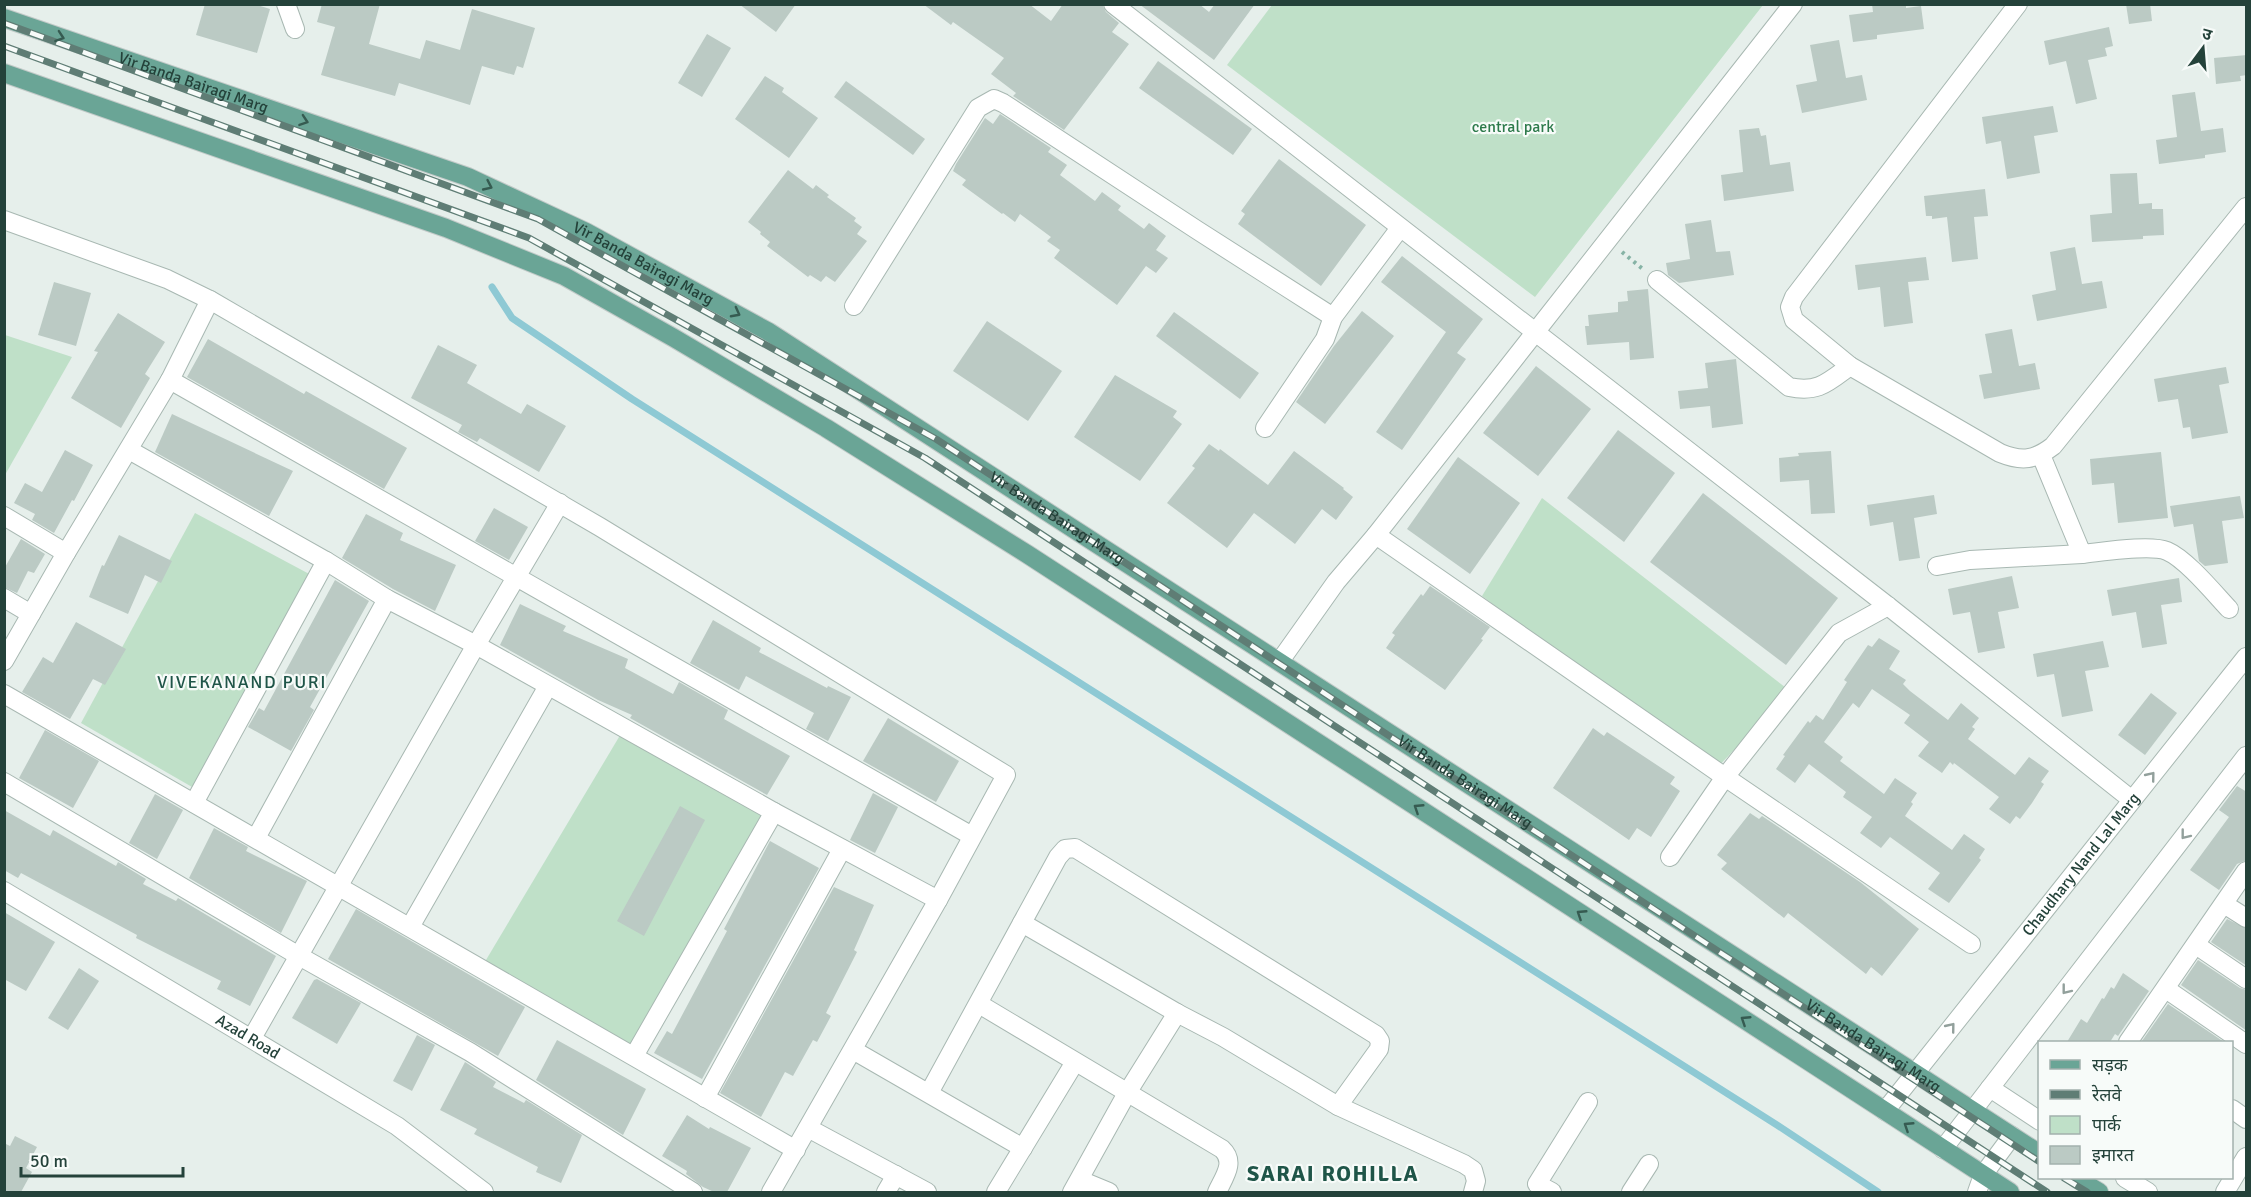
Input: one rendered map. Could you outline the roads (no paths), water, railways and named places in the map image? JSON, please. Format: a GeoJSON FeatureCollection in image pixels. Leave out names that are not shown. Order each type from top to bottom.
{"type":"FeatureCollection","features":[{"type":"Feature","properties":{"kind":"main road","name":"Vir Banda Bairagi Marg"},"geometry":{"type":"LineString","coordinates":[[4,18],[468,177],[586,232],[769,332],[2038,1153]]}},
{"type":"Feature","properties":{"kind":"main road"},"geometry":{"type":"LineString","coordinates":[[4,73],[446,228],[564,276],[816,422],[1028,554],[2010,1192]]}},
{"type":"Feature","properties":{"kind":"main road"},"geometry":{"type":"LineString","coordinates":[[2078,1179],[2099,1192]]}},
{"type":"Feature","properties":{"kind":"street"},"geometry":{"type":"LineString","coordinates":[[286,4],[296,29]]}},
{"type":"Feature","properties":{"kind":"street"},"geometry":{"type":"LineString","coordinates":[[1113,4],[1888,606],[2132,800]]}},
{"type":"Feature","properties":{"kind":"street"},"geometry":{"type":"LineString","coordinates":[[1280,661],[1336,582],[1376,535],[1793,4]]}},
{"type":"Feature","properties":{"kind":"street"},"geometry":{"type":"LineString","coordinates":[[2018,4],[1794,297],[1790,308],[1794,320],[1850,366],[2000,453],[2012,458],[2026,459],[2041,455],[2054,446],[2247,207]]}},
{"type":"Feature","properties":{"kind":"street"},"geometry":{"type":"LineString","coordinates":[[854,306],[978,108],[994,99],[1004,103],[1187,224],[1333,316]]}},
{"type":"Feature","properties":{"kind":"street"},"geometry":{"type":"LineString","coordinates":[[4,220],[166,279],[210,300],[560,503],[1006,774],[938,900],[771,1192]]}},
{"type":"Feature","properties":{"kind":"street"},"geometry":{"type":"LineString","coordinates":[[1265,429],[1324,339],[1333,316],[1400,228]]}},
{"type":"Feature","properties":{"kind":"street"},"geometry":{"type":"LineString","coordinates":[[1657,280],[1789,387],[1805,390],[1823,386],[1850,366]]}},
{"type":"Feature","properties":{"kind":"street"},"geometry":{"type":"LineString","coordinates":[[4,661],[170,380],[210,300]]}},
{"type":"Feature","properties":{"kind":"street"},"geometry":{"type":"LineString","coordinates":[[170,380],[972,836]]}},
{"type":"Feature","properties":{"kind":"street"},"geometry":{"type":"LineString","coordinates":[[129,450],[326,561],[387,599],[476,645],[774,812],[938,900]]}},
{"type":"Feature","properties":{"kind":"street"},"geometry":{"type":"LineString","coordinates":[[2041,455],[2082,554]]}},
{"type":"Feature","properties":{"kind":"street"},"geometry":{"type":"LineString","coordinates":[[252,1038],[476,645],[560,503]]}},
{"type":"Feature","properties":{"kind":"street"},"geometry":{"type":"LineString","coordinates":[[4,516],[66,553]]}},
{"type":"Feature","properties":{"kind":"street"},"geometry":{"type":"LineString","coordinates":[[1376,535],[1971,944]]}},
{"type":"Feature","properties":{"kind":"street"},"geometry":{"type":"LineString","coordinates":[[1937,566],[1970,560],[2153,548],[2166,550],[2180,559],[2229,609]]}},
{"type":"Feature","properties":{"kind":"street"},"geometry":{"type":"LineString","coordinates":[[194,803],[326,561]]}},
{"type":"Feature","properties":{"kind":"street"},"geometry":{"type":"LineString","coordinates":[[4,598],[32,614]]}},
{"type":"Feature","properties":{"kind":"street"},"geometry":{"type":"LineString","coordinates":[[256,838],[387,599]]}},
{"type":"Feature","properties":{"kind":"street"},"geometry":{"type":"LineString","coordinates":[[1670,857],[1725,777],[1839,633],[1888,606]]}},
{"type":"Feature","properties":{"kind":"street","name":"Chaudhary Nand Lal Marg"},"geometry":{"type":"LineString","coordinates":[[1885,1111],[2132,800],[2244,665]]}},
{"type":"Feature","properties":{"kind":"street"},"geometry":{"type":"LineString","coordinates":[[410,927],[548,686]]}},
{"type":"Feature","properties":{"kind":"street"},"geometry":{"type":"LineString","coordinates":[[4,694],[796,1150]]}},
{"type":"Feature","properties":{"kind":"street"},"geometry":{"type":"LineString","coordinates":[[1942,1149],[2247,756]]}},
{"type":"Feature","properties":{"kind":"street"},"geometry":{"type":"LineString","coordinates":[[4,782],[299,956],[470,1052],[693,1192]]}},
{"type":"Feature","properties":{"kind":"street"},"geometry":{"type":"LineString","coordinates":[[634,1056],[774,812]]}},
{"type":"Feature","properties":{"kind":"street"},"geometry":{"type":"LineString","coordinates":[[929,1093],[1058,857],[1065,849],[1075,848],[1376,1035],[1380,1041],[1379,1049],[1338,1106]]}},
{"type":"Feature","properties":{"kind":"street"},"geometry":{"type":"LineString","coordinates":[[705,1098],[842,849]]}},
{"type":"Feature","properties":{"kind":"street"},"geometry":{"type":"LineString","coordinates":[[2132,1041],[2247,871]]}},
{"type":"Feature","properties":{"kind":"street","name":"Azad Road"},"geometry":{"type":"LineString","coordinates":[[4,891],[397,1126],[484,1192]]}},
{"type":"Feature","properties":{"kind":"street"},"geometry":{"type":"LineString","coordinates":[[2224,904],[2247,918]]}},
{"type":"Feature","properties":{"kind":"street"},"geometry":{"type":"LineString","coordinates":[[1022,923],[1223,1037],[1338,1106],[1464,1164],[1473,1170],[1476,1181],[1473,1192]]}},
{"type":"Feature","properties":{"kind":"street"},"geometry":{"type":"LineString","coordinates":[[2196,945],[2247,979]]}},
{"type":"Feature","properties":{"kind":"street"},"geometry":{"type":"LineString","coordinates":[[2166,989],[2247,1044]]}},
{"type":"Feature","properties":{"kind":"street"},"geometry":{"type":"LineString","coordinates":[[979,1004],[1222,1149],[1228,1155],[1230,1162],[1217,1192]]}},
{"type":"Feature","properties":{"kind":"street"},"geometry":{"type":"LineString","coordinates":[[1109,1192],[1076,1186],[1126,1093],[1178,1013]]}},
{"type":"Feature","properties":{"kind":"street"},"geometry":{"type":"LineString","coordinates":[[853,1050],[1023,1148]]}},
{"type":"Feature","properties":{"kind":"street"},"geometry":{"type":"LineString","coordinates":[[996,1192],[1075,1062]]}},
{"type":"Feature","properties":{"kind":"street"},"geometry":{"type":"LineString","coordinates":[[1990,1088],[2038,1120]]}},
{"type":"Feature","properties":{"kind":"street"},"geometry":{"type":"LineString","coordinates":[[1540,1190],[1588,1102]]}},
{"type":"Feature","properties":{"kind":"street"},"geometry":{"type":"LineString","coordinates":[[2233,1110],[2247,1119]]}},
{"type":"Feature","properties":{"kind":"street"},"geometry":{"type":"LineString","coordinates":[[808,1128],[927,1192]]}},
{"type":"Feature","properties":{"kind":"street"},"geometry":{"type":"LineString","coordinates":[[1977,1192],[1983,1175],[2012,1136]]}},
{"type":"Feature","properties":{"kind":"street"},"geometry":{"type":"LineString","coordinates":[[2233,1177],[2247,1158]]}},
{"type":"Feature","properties":{"kind":"street"},"geometry":{"type":"LineString","coordinates":[[1631,1192],[1649,1164]]}},
{"type":"Feature","properties":{"kind":"street"},"geometry":{"type":"LineString","coordinates":[[886,1192],[896,1175]]}},
{"type":"Feature","properties":{"kind":"street"},"geometry":{"type":"LineString","coordinates":[[2127,1179],[2148,1192]]}},
{"type":"Feature","properties":{"kind":"waterway"},"geometry":{"type":"LineString","coordinates":[[492,287],[512,318],[632,399],[1777,1125],[1878,1192]]}},
{"type":"Feature","properties":{"kind":"railway"},"geometry":{"type":"LineString","coordinates":[[4,23],[538,219],[936,439],[2038,1161]]}},
{"type":"Feature","properties":{"kind":"railway"},"geometry":{"type":"LineString","coordinates":[[4,46],[529,238],[925,458],[2047,1192]]}},
{"type":"Feature","properties":{"kind":"railway"},"geometry":{"type":"LineString","coordinates":[[2066,1179],[2087,1192]]}},
{"type":"Feature","properties":{"kind":"district","name":"VIVEKANAND PURI"},"geometry":{"type":"Point","coordinates":[242,682]}},
{"type":"Feature","properties":{"kind":"district","name":"SARAI ROHILLA"},"geometry":{"type":"Point","coordinates":[1333,1173]}},
{"type":"Feature","properties":{"kind":"park label","name":"central park"},"geometry":{"type":"Point","coordinates":[1513,127]}}]}
